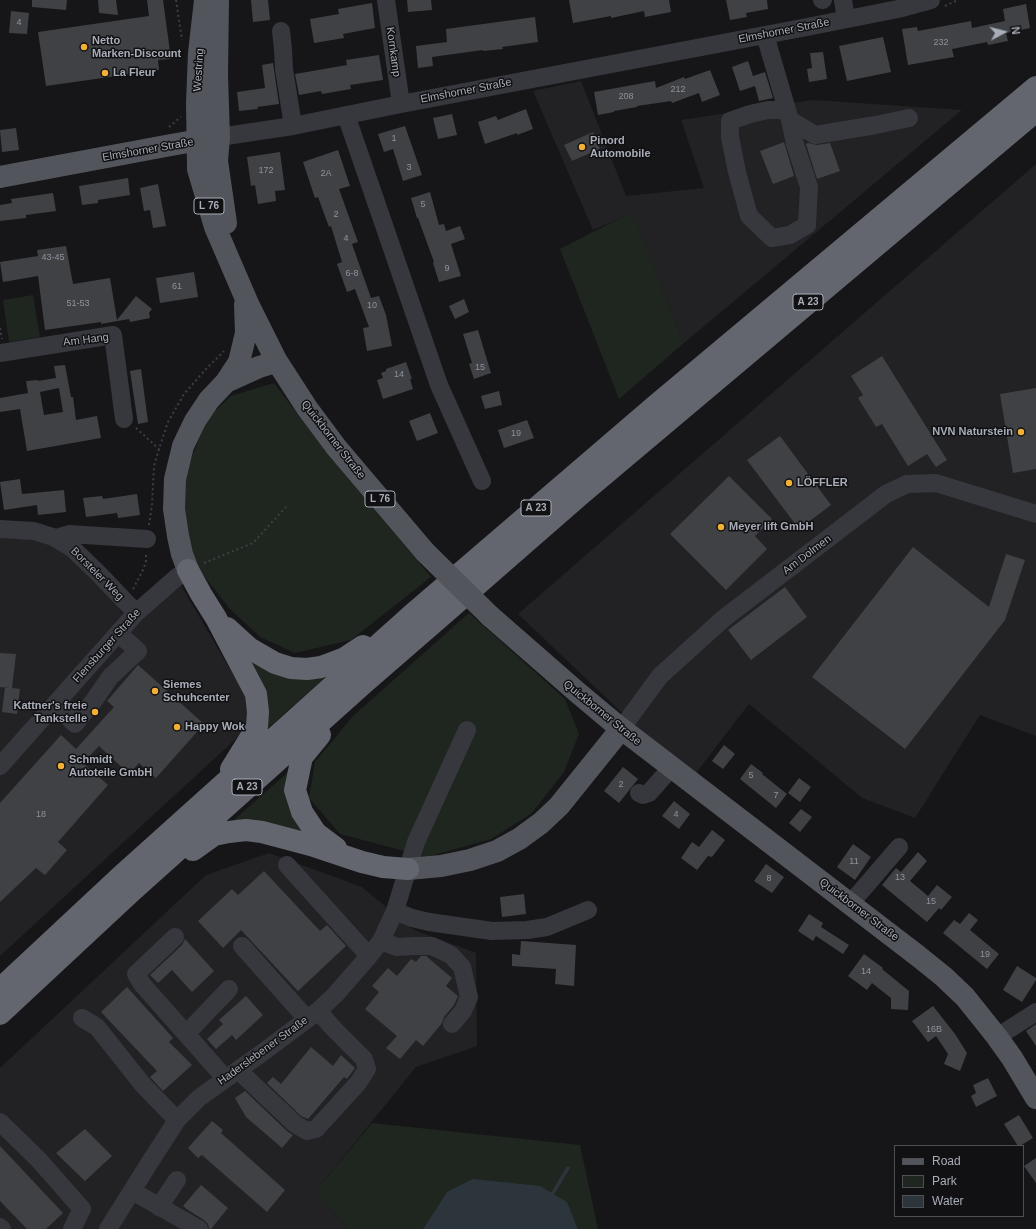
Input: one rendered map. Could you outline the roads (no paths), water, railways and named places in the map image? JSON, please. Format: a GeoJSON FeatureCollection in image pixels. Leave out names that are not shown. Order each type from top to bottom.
{"type":"FeatureCollection","features":[{"type":"Feature","properties":{"kind":"highway","name":"A 23"},"geometry":{"type":"LineString","coordinates":[[0,989],[115,882],[416,612],[662,400],[1036,87]]}},
{"type":"Feature","properties":{"kind":"highway","name":"A 23"},"geometry":{"type":"LineString","coordinates":[[0,1014],[131,892],[364,683],[580,495],[1036,111]]}},
{"type":"Feature","properties":{"kind":"highway"},"geometry":{"type":"LineString","coordinates":[[188,570],[216,618],[256,694],[258,712],[257,727],[233,764],[222,786]]}},
{"type":"Feature","properties":{"kind":"highway"},"geometry":{"type":"LineString","coordinates":[[216,618],[248,648],[275,663],[291,668],[307,669],[321,667],[345,658],[416,612]]}},
{"type":"Feature","properties":{"kind":"highway"},"geometry":{"type":"LineString","coordinates":[[347,856],[316,833],[302,812],[295,790],[302,757],[364,683]]}},
{"type":"Feature","properties":{"kind":"highway"},"geometry":{"type":"LineString","coordinates":[[131,892],[214,835],[246,830],[274,834],[362,862],[383,867],[408,869]]}},
{"type":"Feature","properties":{"kind":"main road","name":"Westring"},"geometry":{"type":"LineString","coordinates":[[197,141],[197,103],[205,0]]}},
{"type":"Feature","properties":{"kind":"main road","name":"Westring"},"geometry":{"type":"LineString","coordinates":[[218,0],[217,74],[219,137]]}},
{"type":"Feature","properties":{"kind":"main road","name":"Elmshorner Straße"},"geometry":{"type":"LineString","coordinates":[[0,177],[219,137]]}},
{"type":"Feature","properties":{"kind":"main road","name":"Quickborner Straße"},"geometry":{"type":"LineString","coordinates":[[219,137],[217,161],[234,268]]}},
{"type":"Feature","properties":{"kind":"main road","name":"Quickborner Straße"},"geometry":{"type":"LineString","coordinates":[[197,141],[198,169],[215,227],[234,268],[244,295],[272,351],[307,408],[336,447],[425,552],[490,616],[576,692],[621,729],[944,977],[965,997],[997,1037],[1012,1058],[1036,1098]]}},
{"type":"Feature","properties":{"kind":"main road"},"geometry":{"type":"LineString","coordinates":[[188,570],[182,554],[174,509],[175,479],[183,446],[195,421],[209,400],[226,382],[239,362],[246,333],[244,295]]}},
{"type":"Feature","properties":{"kind":"main road"},"geometry":{"type":"LineString","coordinates":[[239,362],[272,351]]}},
{"type":"Feature","properties":{"kind":"main road"},"geometry":{"type":"LineString","coordinates":[[226,382],[269,364],[272,351]]}},
{"type":"Feature","properties":{"kind":"main road"},"geometry":{"type":"LineString","coordinates":[[408,869],[441,866],[470,860],[496,851],[519,839],[541,823],[559,806],[621,729]]}},
{"type":"Feature","properties":{"kind":"street","name":"Kornkamp"},"geometry":{"type":"LineString","coordinates":[[386,0],[401,104]]}},
{"type":"Feature","properties":{"kind":"street"},"geometry":{"type":"LineString","coordinates":[[843,0],[846,20]]}},
{"type":"Feature","properties":{"kind":"street","name":"Elmshorner Straße"},"geometry":{"type":"LineString","coordinates":[[219,137],[293,126],[401,104],[846,20],[898,9],[931,0]]}},
{"type":"Feature","properties":{"kind":"street"},"geometry":{"type":"LineString","coordinates":[[281,31],[284,69],[293,126]]}},
{"type":"Feature","properties":{"kind":"street"},"geometry":{"type":"LineString","coordinates":[[765,35],[788,115],[795,144],[809,187],[807,225],[790,235],[772,238],[749,216],[731,144],[730,121],[768,110],[788,115],[815,135],[909,118]]}},
{"type":"Feature","properties":{"kind":"street"},"geometry":{"type":"LineString","coordinates":[[346,115],[439,385],[482,481]]}},
{"type":"Feature","properties":{"kind":"street","name":"Am Hang"},"geometry":{"type":"LineString","coordinates":[[0,353],[113,335],[124,419]]}},
{"type":"Feature","properties":{"kind":"street","name":"Am Dolmen"},"geometry":{"type":"LineString","coordinates":[[621,729],[660,676],[723,619],[886,494],[907,484],[936,483],[1036,514]]}},
{"type":"Feature","properties":{"kind":"street","name":"Borsteler Weg"},"geometry":{"type":"LineString","coordinates":[[0,529],[34,531],[56,538],[72,548],[136,613]]}},
{"type":"Feature","properties":{"kind":"street","name":"Borsteler Weg"},"geometry":{"type":"LineString","coordinates":[[56,538],[69,534],[147,539]]}},
{"type":"Feature","properties":{"kind":"street","name":"Flensburger Straße"},"geometry":{"type":"LineString","coordinates":[[0,766],[136,613],[177,577],[188,570]]}},
{"type":"Feature","properties":{"kind":"street"},"geometry":{"type":"LineString","coordinates":[[55,704],[75,724],[110,677],[138,651],[118,633]]}},
{"type":"Feature","properties":{"kind":"street","name":"Haderslebener Straße"},"geometry":{"type":"LineString","coordinates":[[108,1229],[177,1120],[199,1098],[266,1050],[312,1015],[335,995],[381,941],[395,911],[416,842],[467,730]]}},
{"type":"Feature","properties":{"kind":"street"},"geometry":{"type":"LineString","coordinates":[[639,793],[643,795],[649,793],[671,768]]}},
{"type":"Feature","properties":{"kind":"street"},"geometry":{"type":"LineString","coordinates":[[850,904],[899,848]]}},
{"type":"Feature","properties":{"kind":"street"},"geometry":{"type":"LineString","coordinates":[[287,865],[369,956]]}},
{"type":"Feature","properties":{"kind":"street"},"geometry":{"type":"LineString","coordinates":[[395,911],[412,918],[429,922],[492,931],[527,930],[547,927],[588,910]]}},
{"type":"Feature","properties":{"kind":"street"},"geometry":{"type":"LineString","coordinates":[[175,937],[136,974],[142,984],[186,1034],[232,1074],[307,1132],[316,1129],[358,1083],[367,1069],[364,1059],[334,1029],[312,1015],[242,946]]}},
{"type":"Feature","properties":{"kind":"street"},"geometry":{"type":"LineString","coordinates":[[381,941],[397,947],[432,946],[451,955],[462,967],[468,997],[463,1011],[452,1024]]}},
{"type":"Feature","properties":{"kind":"street"},"geometry":{"type":"LineString","coordinates":[[186,1034],[229,989]]}},
{"type":"Feature","properties":{"kind":"street"},"geometry":{"type":"LineString","coordinates":[[997,1037],[1036,1012]]}},
{"type":"Feature","properties":{"kind":"street"},"geometry":{"type":"LineString","coordinates":[[82,1018],[97,1027],[144,1085],[177,1120]]}},
{"type":"Feature","properties":{"kind":"street"},"geometry":{"type":"LineString","coordinates":[[0,1122],[39,1160],[82,1209],[72,1229]]}},
{"type":"Feature","properties":{"kind":"street"},"geometry":{"type":"LineString","coordinates":[[160,1207],[177,1180]]}},
{"type":"Feature","properties":{"kind":"street"},"geometry":{"type":"LineString","coordinates":[[132,1191],[199,1229]]}},
{"type":"Feature","properties":{"kind":"water"},"geometry":{"type":"Polygon","coordinates":[[[473,1179],[540,1186],[567,1202],[578,1229],[423,1229],[447,1192],[473,1179]]]}},
{"type":"Feature","properties":{"kind":"waterway"},"geometry":{"type":"LineString","coordinates":[[553,1193],[568,1168]]}},
{"type":"Feature","properties":{"kind":"place","name":"Netto Marken-Discount"},"geometry":{"type":"Point","coordinates":[84,47]}},
{"type":"Feature","properties":{"kind":"place","name":"La Fleur"},"geometry":{"type":"Point","coordinates":[105,73]}},
{"type":"Feature","properties":{"kind":"place","name":"Pinord Automobile"},"geometry":{"type":"Point","coordinates":[582,147]}},
{"type":"Feature","properties":{"kind":"place","name":"NVN Naturstein"},"geometry":{"type":"Point","coordinates":[1021,432]}},
{"type":"Feature","properties":{"kind":"place","name":"LÖFFLER"},"geometry":{"type":"Point","coordinates":[789,483]}},
{"type":"Feature","properties":{"kind":"place","name":"Meyer lift GmbH"},"geometry":{"type":"Point","coordinates":[721,527]}},
{"type":"Feature","properties":{"kind":"place","name":"Siemes Schuhcenter"},"geometry":{"type":"Point","coordinates":[155,691]}},
{"type":"Feature","properties":{"kind":"place","name":"Kattner's freie Tankstelle"},"geometry":{"type":"Point","coordinates":[95,712]}},
{"type":"Feature","properties":{"kind":"place","name":"Happy Wok"},"geometry":{"type":"Point","coordinates":[177,727]}},
{"type":"Feature","properties":{"kind":"place","name":"Schmidt Autoteile GmbH"},"geometry":{"type":"Point","coordinates":[61,766]}}]}
